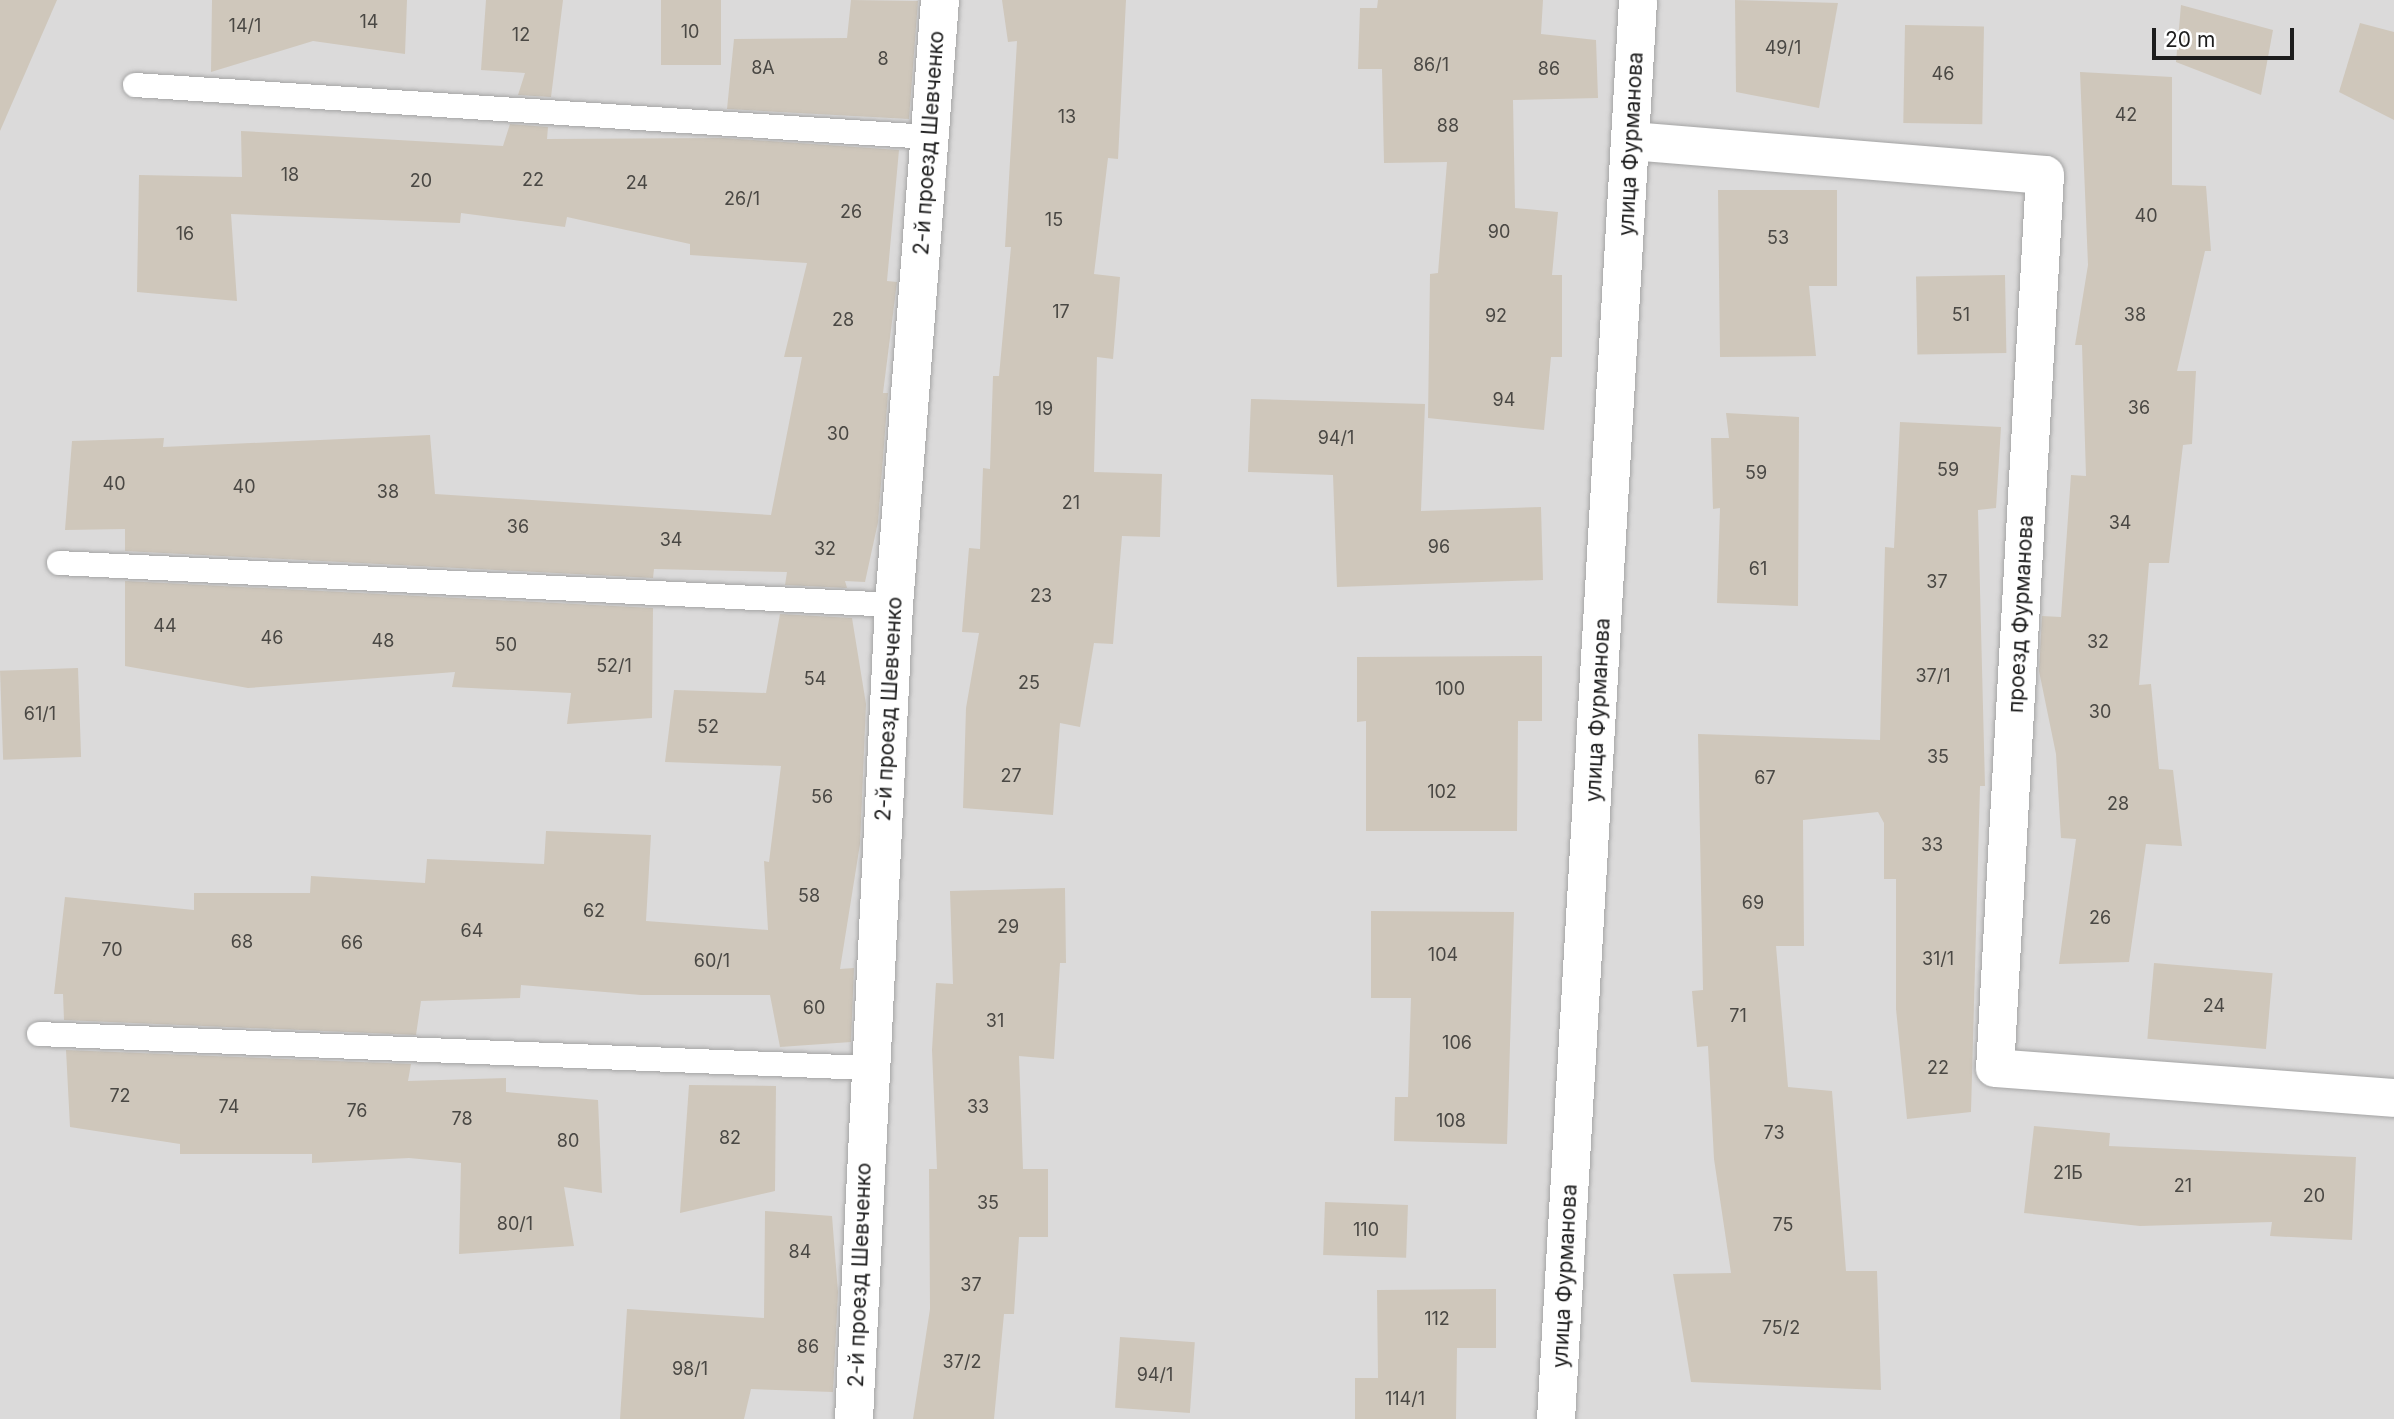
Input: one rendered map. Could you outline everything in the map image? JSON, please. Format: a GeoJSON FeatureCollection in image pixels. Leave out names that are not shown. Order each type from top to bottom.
{"type":"FeatureCollection","features":[{"type":"Feature","properties":{"kind":"street","name":"2-й проезд Шевченко"},"geometry":{"type":"LineString","coordinates":[[854,1419],[868,1068],[894,604],[940,0]]}},
{"type":"Feature","properties":{"kind":"street","name":"улица Фурманова"},"geometry":{"type":"LineString","coordinates":[[1556,1419],[1632,141],[1638,0]]}},
{"type":"Feature","properties":{"kind":"street","name":"проезд Фурманова"},"geometry":{"type":"LineString","coordinates":[[1632,141],[2045,175],[1995,1069],[2394,1098]]}},
{"type":"Feature","properties":{"kind":"lane"},"geometry":{"type":"LineString","coordinates":[[135,85],[929,137]]}},
{"type":"Feature","properties":{"kind":"lane"},"geometry":{"type":"LineString","coordinates":[[58,563],[894,604]]}},
{"type":"Feature","properties":{"kind":"lane"},"geometry":{"type":"LineString","coordinates":[[39,1034],[868,1068]]}},
{"type":"Feature","properties":{"kind":"shaded area"},"geometry":{"type":"Polygon","coordinates":[[[0,0],[2394,0],[2394,1419],[0,1419],[0,0]]]}},
{"type":"Feature","properties":{"kind":"building"},"geometry":{"type":"Polygon","coordinates":[[[0,0],[57,0],[0,131],[0,0]]]}},
{"type":"Feature","properties":{"kind":"building"},"geometry":{"type":"Polygon","coordinates":[[[212,0],[407,0],[405,54],[313,41],[211,72],[212,0]]]}},
{"type":"Feature","properties":{"kind":"building"},"geometry":{"type":"Polygon","coordinates":[[[486,0],[563,0],[551,97],[518,95],[525,73],[481,70],[486,0]]]}},
{"type":"Feature","properties":{"kind":"building"},"geometry":{"type":"Polygon","coordinates":[[[661,0],[721,0],[721,65],[661,65],[661,0]]]}},
{"type":"Feature","properties":{"kind":"building"},"geometry":{"type":"Polygon","coordinates":[[[851,0],[918,1],[909,119],[727,109],[734,39],[847,38],[851,0]]]}},
{"type":"Feature","properties":{"kind":"building"},"geometry":{"type":"Polygon","coordinates":[[[1002,0],[1126,0],[1118,159],[1108,158],[1094,274],[1120,277],[1113,359],[1097,357],[1094,472],[1162,474],[1160,537],[1122,536],[1113,644],[1094,643],[1080,727],[1060,723],[1053,815],[963,808],[966,708],[979,633],[962,632],[969,548],[980,549],[983,468],[990,469],[993,376],[999,376],[1011,247],[1005,247],[1017,41],[1008,42],[1002,0]]]}},
{"type":"Feature","properties":{"kind":"building"},"geometry":{"type":"Polygon","coordinates":[[[1378,0],[1543,0],[1541,34],[1596,40],[1598,98],[1513,100],[1515,208],[1558,212],[1552,275],[1562,275],[1562,357],[1551,357],[1544,430],[1428,418],[1430,274],[1438,273],[1447,162],[1384,163],[1382,69],[1358,69],[1360,8],[1377,8],[1378,0]]]}},
{"type":"Feature","properties":{"kind":"building"},"geometry":{"type":"Polygon","coordinates":[[[1735,0],[1838,3],[1819,108],[1736,92],[1735,0]]]}},
{"type":"Feature","properties":{"kind":"building"},"geometry":{"type":"Polygon","coordinates":[[[2181,5],[2273,30],[2261,95],[2176,62],[2181,5]]]}},
{"type":"Feature","properties":{"kind":"building"},"geometry":{"type":"Polygon","coordinates":[[[2360,23],[2394,32],[2394,120],[2339,92],[2360,23]]]}},
{"type":"Feature","properties":{"kind":"building"},"geometry":{"type":"Polygon","coordinates":[[[1905,25],[1984,26],[1982,124],[1903,123],[1905,25]]]}},
{"type":"Feature","properties":{"kind":"building"},"geometry":{"type":"Polygon","coordinates":[[[2080,72],[2172,77],[2172,185],[2206,186],[2211,251],[2205,251],[2177,371],[2196,371],[2192,444],[2183,445],[2169,563],[2149,563],[2139,685],[2151,684],[2159,769],[2173,770],[2182,846],[2146,844],[2129,962],[2059,964],[2076,839],[2061,838],[2056,754],[2039,671],[2042,616],[2061,617],[2071,475],[2086,476],[2082,345],[2075,345],[2088,265],[2080,72]]]}},
{"type":"Feature","properties":{"kind":"building"},"geometry":{"type":"Polygon","coordinates":[[[510,124],[548,127],[547,139],[724,138],[899,150],[887,281],[897,282],[883,393],[888,393],[878,522],[865,582],[845,581],[847,588],[785,585],[787,572],[654,569],[653,578],[125,551],[125,529],[65,530],[72,441],[164,438],[163,447],[430,435],[435,494],[771,515],[802,357],[784,357],[807,263],[690,255],[690,244],[567,217],[565,227],[461,213],[460,223],[231,214],[237,301],[137,292],[139,175],[242,177],[241,131],[503,146],[510,124]]]}},
{"type":"Feature","properties":{"kind":"building"},"geometry":{"type":"Polygon","coordinates":[[[1718,190],[1837,190],[1837,286],[1809,286],[1816,356],[1720,357],[1718,190]]]}},
{"type":"Feature","properties":{"kind":"building"},"geometry":{"type":"Polygon","coordinates":[[[2005,275],[2006,353],[1917,355],[1916,277],[2005,275]]]}},
{"type":"Feature","properties":{"kind":"building"},"geometry":{"type":"Polygon","coordinates":[[[1251,399],[1425,404],[1421,511],[1541,507],[1543,580],[1337,587],[1333,475],[1248,472],[1251,399]]]}},
{"type":"Feature","properties":{"kind":"building"},"geometry":{"type":"Polygon","coordinates":[[[1726,413],[1799,417],[1798,606],[1717,603],[1720,508],[1713,509],[1711,438],[1729,438],[1726,413]]]}},
{"type":"Feature","properties":{"kind":"building"},"geometry":{"type":"Polygon","coordinates":[[[1900,422],[2001,427],[1996,508],[1978,510],[1985,786],[1980,786],[1971,1112],[1907,1119],[1896,1009],[1896,879],[1884,879],[1884,823],[1878,812],[1803,820],[1804,946],[1776,946],[1788,1087],[1832,1091],[1846,1271],[1877,1271],[1881,1390],[1691,1382],[1673,1274],[1731,1273],[1714,1159],[1708,1046],[1697,1047],[1692,991],[1703,990],[1698,734],[1880,740],[1885,547],[1894,548],[1900,422]]]}},
{"type":"Feature","properties":{"kind":"building"},"geometry":{"type":"Polygon","coordinates":[[[125,581],[653,608],[652,718],[567,724],[571,693],[452,687],[455,672],[248,688],[125,666],[125,581]]]}},
{"type":"Feature","properties":{"kind":"building"},"geometry":{"type":"Polygon","coordinates":[[[780,614],[852,618],[866,704],[860,844],[840,969],[854,968],[851,1042],[780,1047],[770,995],[641,995],[521,985],[520,998],[421,1001],[416,1035],[64,1020],[63,994],[54,994],[65,897],[194,910],[194,893],[310,893],[311,876],[425,883],[427,859],[544,864],[546,831],[651,835],[646,921],[768,930],[764,861],[769,862],[781,766],[665,762],[674,690],[766,693],[780,614]]]}},
{"type":"Feature","properties":{"kind":"building"},"geometry":{"type":"Polygon","coordinates":[[[1542,656],[1542,721],[1518,721],[1517,831],[1366,831],[1366,721],[1357,722],[1357,657],[1542,656]]]}},
{"type":"Feature","properties":{"kind":"building"},"geometry":{"type":"Polygon","coordinates":[[[78,668],[81,757],[3,760],[0,671],[78,668]]]}},
{"type":"Feature","properties":{"kind":"building"},"geometry":{"type":"Polygon","coordinates":[[[1065,888],[1066,963],[1060,963],[1054,1059],[1019,1056],[1023,1169],[1048,1169],[1048,1237],[1019,1237],[1014,1314],[1004,1314],[994,1419],[913,1419],[930,1309],[929,1169],[937,1169],[932,1050],[936,983],[953,984],[950,891],[1065,888]]]}},
{"type":"Feature","properties":{"kind":"building"},"geometry":{"type":"Polygon","coordinates":[[[1371,911],[1514,912],[1507,1144],[1394,1141],[1395,1097],[1408,1097],[1411,998],[1371,998],[1371,911]]]}},
{"type":"Feature","properties":{"kind":"building"},"geometry":{"type":"Polygon","coordinates":[[[2154,963],[2273,973],[2266,1049],[2147,1039],[2154,963]]]}},
{"type":"Feature","properties":{"kind":"building"},"geometry":{"type":"Polygon","coordinates":[[[66,1050],[411,1064],[408,1081],[506,1078],[506,1092],[598,1100],[602,1193],[564,1187],[574,1246],[459,1254],[461,1163],[409,1158],[312,1163],[312,1154],[180,1154],[180,1144],[70,1127],[66,1050]]]}},
{"type":"Feature","properties":{"kind":"building"},"geometry":{"type":"Polygon","coordinates":[[[689,1085],[776,1086],[775,1191],[680,1213],[689,1085]]]}},
{"type":"Feature","properties":{"kind":"building"},"geometry":{"type":"Polygon","coordinates":[[[2034,1126],[2110,1133],[2109,1146],[2356,1157],[2352,1240],[2270,1236],[2272,1222],[2140,1226],[2024,1213],[2034,1126]]]}},
{"type":"Feature","properties":{"kind":"building"},"geometry":{"type":"Polygon","coordinates":[[[1325,1202],[1408,1205],[1406,1258],[1323,1255],[1325,1202]]]}},
{"type":"Feature","properties":{"kind":"building"},"geometry":{"type":"Polygon","coordinates":[[[765,1211],[832,1216],[838,1292],[833,1392],[751,1389],[744,1419],[620,1419],[627,1309],[764,1318],[765,1211]]]}},
{"type":"Feature","properties":{"kind":"building"},"geometry":{"type":"Polygon","coordinates":[[[1496,1289],[1496,1348],[1457,1348],[1456,1419],[1355,1419],[1355,1378],[1378,1378],[1377,1290],[1496,1289]]]}},
{"type":"Feature","properties":{"kind":"building"},"geometry":{"type":"Polygon","coordinates":[[[1120,1337],[1195,1342],[1190,1413],[1115,1408],[1120,1337]]]}}]}
